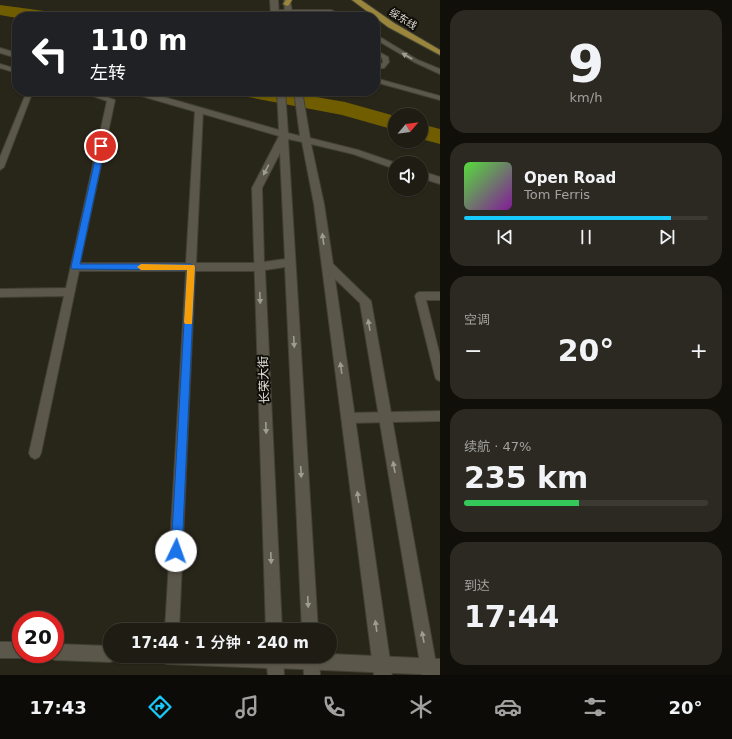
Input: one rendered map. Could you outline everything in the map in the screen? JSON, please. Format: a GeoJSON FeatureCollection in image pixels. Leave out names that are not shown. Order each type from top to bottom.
{"type":"FeatureCollection","features":[{"type":"Feature","properties":{"kind":"main road","name":"绥东线"},"geometry":{"type":"LineString","coordinates":[[358,1],[373,12]]}},
{"type":"Feature","properties":{"kind":"main road","name":"绥东线"},"geometry":{"type":"LineString","coordinates":[[380,17],[391,25],[440,53]]}},
{"type":"Feature","properties":{"kind":"street"},"geometry":{"type":"LineString","coordinates":[[274,0],[275,12]]}},
{"type":"Feature","properties":{"kind":"street"},"geometry":{"type":"LineString","coordinates":[[288,1],[289,12]]}},
{"type":"Feature","properties":{"kind":"street"},"geometry":{"type":"LineString","coordinates":[[0,50],[12,54]]}},
{"type":"Feature","properties":{"kind":"street"},"geometry":{"type":"LineString","coordinates":[[151,96],[284,136],[355,152],[388,164]]}},
{"type":"Feature","properties":{"kind":"street"},"geometry":{"type":"LineString","coordinates":[[281,96],[310,623]]}},
{"type":"Feature","properties":{"kind":"street"},"geometry":{"type":"LineString","coordinates":[[299,96],[319,204],[382,670]]}},
{"type":"Feature","properties":{"kind":"street","name":"长荣大街"},"geometry":{"type":"LineString","coordinates":[[274,623],[257,188],[284,136]]}},
{"type":"Feature","properties":{"kind":"street"},"geometry":{"type":"LineString","coordinates":[[428,177],[440,181]]}},
{"type":"Feature","properties":{"kind":"street"},"geometry":{"type":"LineString","coordinates":[[259,267],[289,262]]}},
{"type":"Feature","properties":{"kind":"street"},"geometry":{"type":"LineString","coordinates":[[263,663],[312,664],[382,670],[433,670],[385,417],[365,301],[327,265]]}},
{"type":"Feature","properties":{"kind":"street"},"geometry":{"type":"LineString","coordinates":[[0,650],[12,650]]}},
{"type":"Feature","properties":{"kind":"street"},"geometry":{"type":"LineString","coordinates":[[64,652],[103,654]]}},
{"type":"Feature","properties":{"kind":"lane"},"geometry":{"type":"LineString","coordinates":[[380,39],[416,61],[440,72]]}},
{"type":"Feature","properties":{"kind":"lane"},"geometry":{"type":"LineString","coordinates":[[380,54],[385,57],[386,62],[382,67],[380,67]]}},
{"type":"Feature","properties":{"kind":"lane"},"geometry":{"type":"LineString","coordinates":[[0,66],[12,70]]}},
{"type":"Feature","properties":{"kind":"lane"},"geometry":{"type":"LineString","coordinates":[[380,81],[440,98]]}},
{"type":"Feature","properties":{"kind":"lane"},"geometry":{"type":"LineString","coordinates":[[0,167],[28,96]]}},
{"type":"Feature","properties":{"kind":"lane"},"geometry":{"type":"LineString","coordinates":[[35,453],[111,100],[98,96]]}},
{"type":"Feature","properties":{"kind":"lane"},"geometry":{"type":"LineString","coordinates":[[172,623],[199,110]]}},
{"type":"Feature","properties":{"kind":"lane"},"geometry":{"type":"LineString","coordinates":[[75,267],[259,267]]}},
{"type":"Feature","properties":{"kind":"lane"},"geometry":{"type":"LineString","coordinates":[[0,293],[70,292]]}},
{"type":"Feature","properties":{"kind":"lane"},"geometry":{"type":"LineString","coordinates":[[440,296],[420,296],[440,376]]}},
{"type":"Feature","properties":{"kind":"lane"},"geometry":{"type":"LineString","coordinates":[[348,418],[440,416]]}},
{"type":"Feature","properties":{"kind":"waterway"},"geometry":{"type":"LineString","coordinates":[[0,10],[15,12]]}},
{"type":"Feature","properties":{"kind":"waterway"},"geometry":{"type":"LineString","coordinates":[[275,96],[345,109],[388,121]]}},
{"type":"Feature","properties":{"kind":"waterway"},"geometry":{"type":"LineString","coordinates":[[428,133],[440,137]]}},
{"type":"Feature","properties":{"kind":"slow traffic"},"geometry":{"type":"LineString","coordinates":[[141,267],[191,267],[188,322]]}},
{"type":"Feature","properties":{"kind":"route"},"geometry":{"type":"LineString","coordinates":[[101,146],[75,267],[191,267],[176,551]]}}]}
